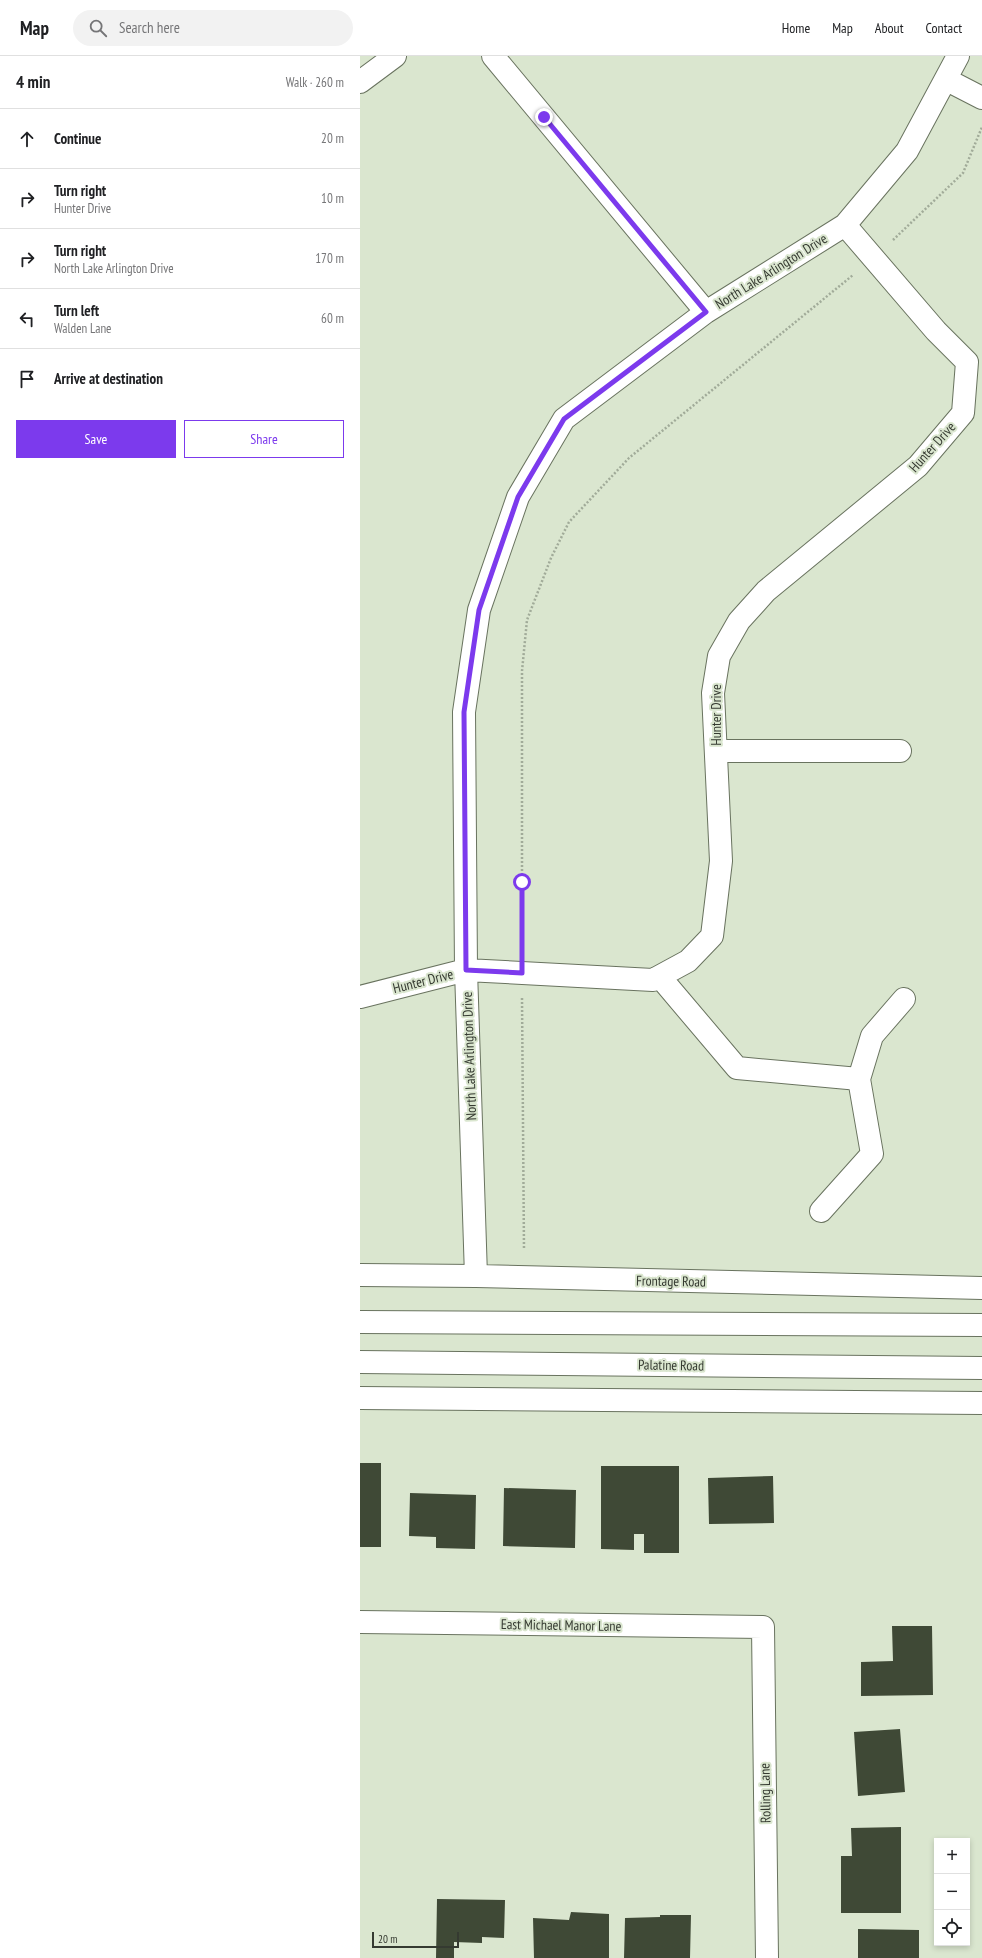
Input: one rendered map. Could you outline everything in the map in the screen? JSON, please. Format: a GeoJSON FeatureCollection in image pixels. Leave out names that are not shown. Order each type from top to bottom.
{"type":"FeatureCollection","features":[{"type":"Feature","properties":{"kind":"main road"},"geometry":{"type":"LineString","coordinates":[[360,82],[395,56]]}},
{"type":"Feature","properties":{"kind":"main road"},"geometry":{"type":"LineString","coordinates":[[493,56],[706,312]]}},
{"type":"Feature","properties":{"kind":"main road","name":"North Lake Arlington Drive"},"geometry":{"type":"LineString","coordinates":[[476,1276],[466,970],[464,712],[479,610],[518,497],[564,419],[706,312],[845,224],[907,151],[958,56]]}},
{"type":"Feature","properties":{"kind":"main road"},"geometry":{"type":"LineString","coordinates":[[946,80],[982,98]]}},
{"type":"Feature","properties":{"kind":"main road","name":"Hunter Drive"},"geometry":{"type":"LineString","coordinates":[[360,997],[466,970],[654,980],[688,961],[712,936],[721,861],[713,693],[719,656],[738,622],[766,591],[918,466],[963,413],[967,362],[936,330],[845,224]]}},
{"type":"Feature","properties":{"kind":"main road"},"geometry":{"type":"LineString","coordinates":[[716,751],[900,751]]}},
{"type":"Feature","properties":{"kind":"main road"},"geometry":{"type":"LineString","coordinates":[[660,977],[738,1068],[859,1079]]}},
{"type":"Feature","properties":{"kind":"main road"},"geometry":{"type":"LineString","coordinates":[[821,1211],[872,1154],[859,1079],[872,1036],[904,999]]}},
{"type":"Feature","properties":{"kind":"main road","name":"Frontage Road"},"geometry":{"type":"LineString","coordinates":[[360,1275],[476,1276],[982,1288]]}},
{"type":"Feature","properties":{"kind":"main road"},"geometry":{"type":"LineString","coordinates":[[360,1322],[982,1325]]}},
{"type":"Feature","properties":{"kind":"main road","name":"Palatine Road"},"geometry":{"type":"LineString","coordinates":[[360,1362],[978,1368]]}},
{"type":"Feature","properties":{"kind":"main road"},"geometry":{"type":"LineString","coordinates":[[360,1398],[982,1403]]}},
{"type":"Feature","properties":{"kind":"main road","name":"East Michael Manor Lane"},"geometry":{"type":"LineString","coordinates":[[360,1622],[763,1627]]}},
{"type":"Feature","properties":{"kind":"main road","name":"Rolling Lane"},"geometry":{"type":"LineString","coordinates":[[763,1627],[767,1958]]}},
{"type":"Feature","properties":{"kind":"path"},"geometry":{"type":"LineString","coordinates":[[518,1250],[525,1250],[522,973],[522,671],[527,620],[551,558],[570,522],[629,458],[874,258],[963,173],[982,127]]}},
{"type":"Feature","properties":{"kind":"building"},"geometry":{"type":"Polygon","coordinates":[[[360,1463],[381,1463],[381,1547],[360,1547],[360,1463]]]}},
{"type":"Feature","properties":{"kind":"building"},"geometry":{"type":"Polygon","coordinates":[[[601,1466],[679,1466],[679,1553],[644,1553],[644,1534],[634,1534],[634,1550],[601,1549],[601,1466]]]}},
{"type":"Feature","properties":{"kind":"building"},"geometry":{"type":"Polygon","coordinates":[[[773,1476],[774,1523],[709,1524],[708,1478],[773,1476]]]}},
{"type":"Feature","properties":{"kind":"building"},"geometry":{"type":"Polygon","coordinates":[[[504,1488],[576,1490],[575,1548],[503,1546],[504,1488]]]}},
{"type":"Feature","properties":{"kind":"building"},"geometry":{"type":"Polygon","coordinates":[[[410,1493],[476,1495],[475,1549],[436,1548],[436,1537],[409,1536],[410,1493]]]}},
{"type":"Feature","properties":{"kind":"building"},"geometry":{"type":"Polygon","coordinates":[[[892,1626],[932,1626],[933,1695],[861,1696],[861,1662],[893,1661],[892,1626]]]}},
{"type":"Feature","properties":{"kind":"building"},"geometry":{"type":"Polygon","coordinates":[[[900,1729],[905,1792],[858,1796],[854,1732],[900,1729]]]}},
{"type":"Feature","properties":{"kind":"building"},"geometry":{"type":"Polygon","coordinates":[[[901,1827],[901,1913],[841,1913],[841,1856],[852,1856],[851,1828],[901,1827]]]}},
{"type":"Feature","properties":{"kind":"building"},"geometry":{"type":"Polygon","coordinates":[[[437,1899],[505,1900],[504,1938],[482,1937],[482,1943],[454,1942],[454,1958],[436,1958],[437,1899]]]}},
{"type":"Feature","properties":{"kind":"building"},"geometry":{"type":"Polygon","coordinates":[[[571,1912],[609,1914],[609,1958],[534,1958],[533,1918],[569,1920],[571,1912]]]}},
{"type":"Feature","properties":{"kind":"building"},"geometry":{"type":"Polygon","coordinates":[[[660,1915],[691,1915],[690,1958],[624,1958],[625,1918],[660,1917],[660,1915]]]}},
{"type":"Feature","properties":{"kind":"building"},"geometry":{"type":"Polygon","coordinates":[[[858,1929],[919,1930],[919,1958],[858,1958],[858,1929]]]}},
{"type":"Feature","properties":{"kind":"route"},"geometry":{"type":"LineString","coordinates":[[522,882],[522,973],[466,970],[464,712],[479,610],[518,497],[564,419],[706,312],[544,117]]}}]}
